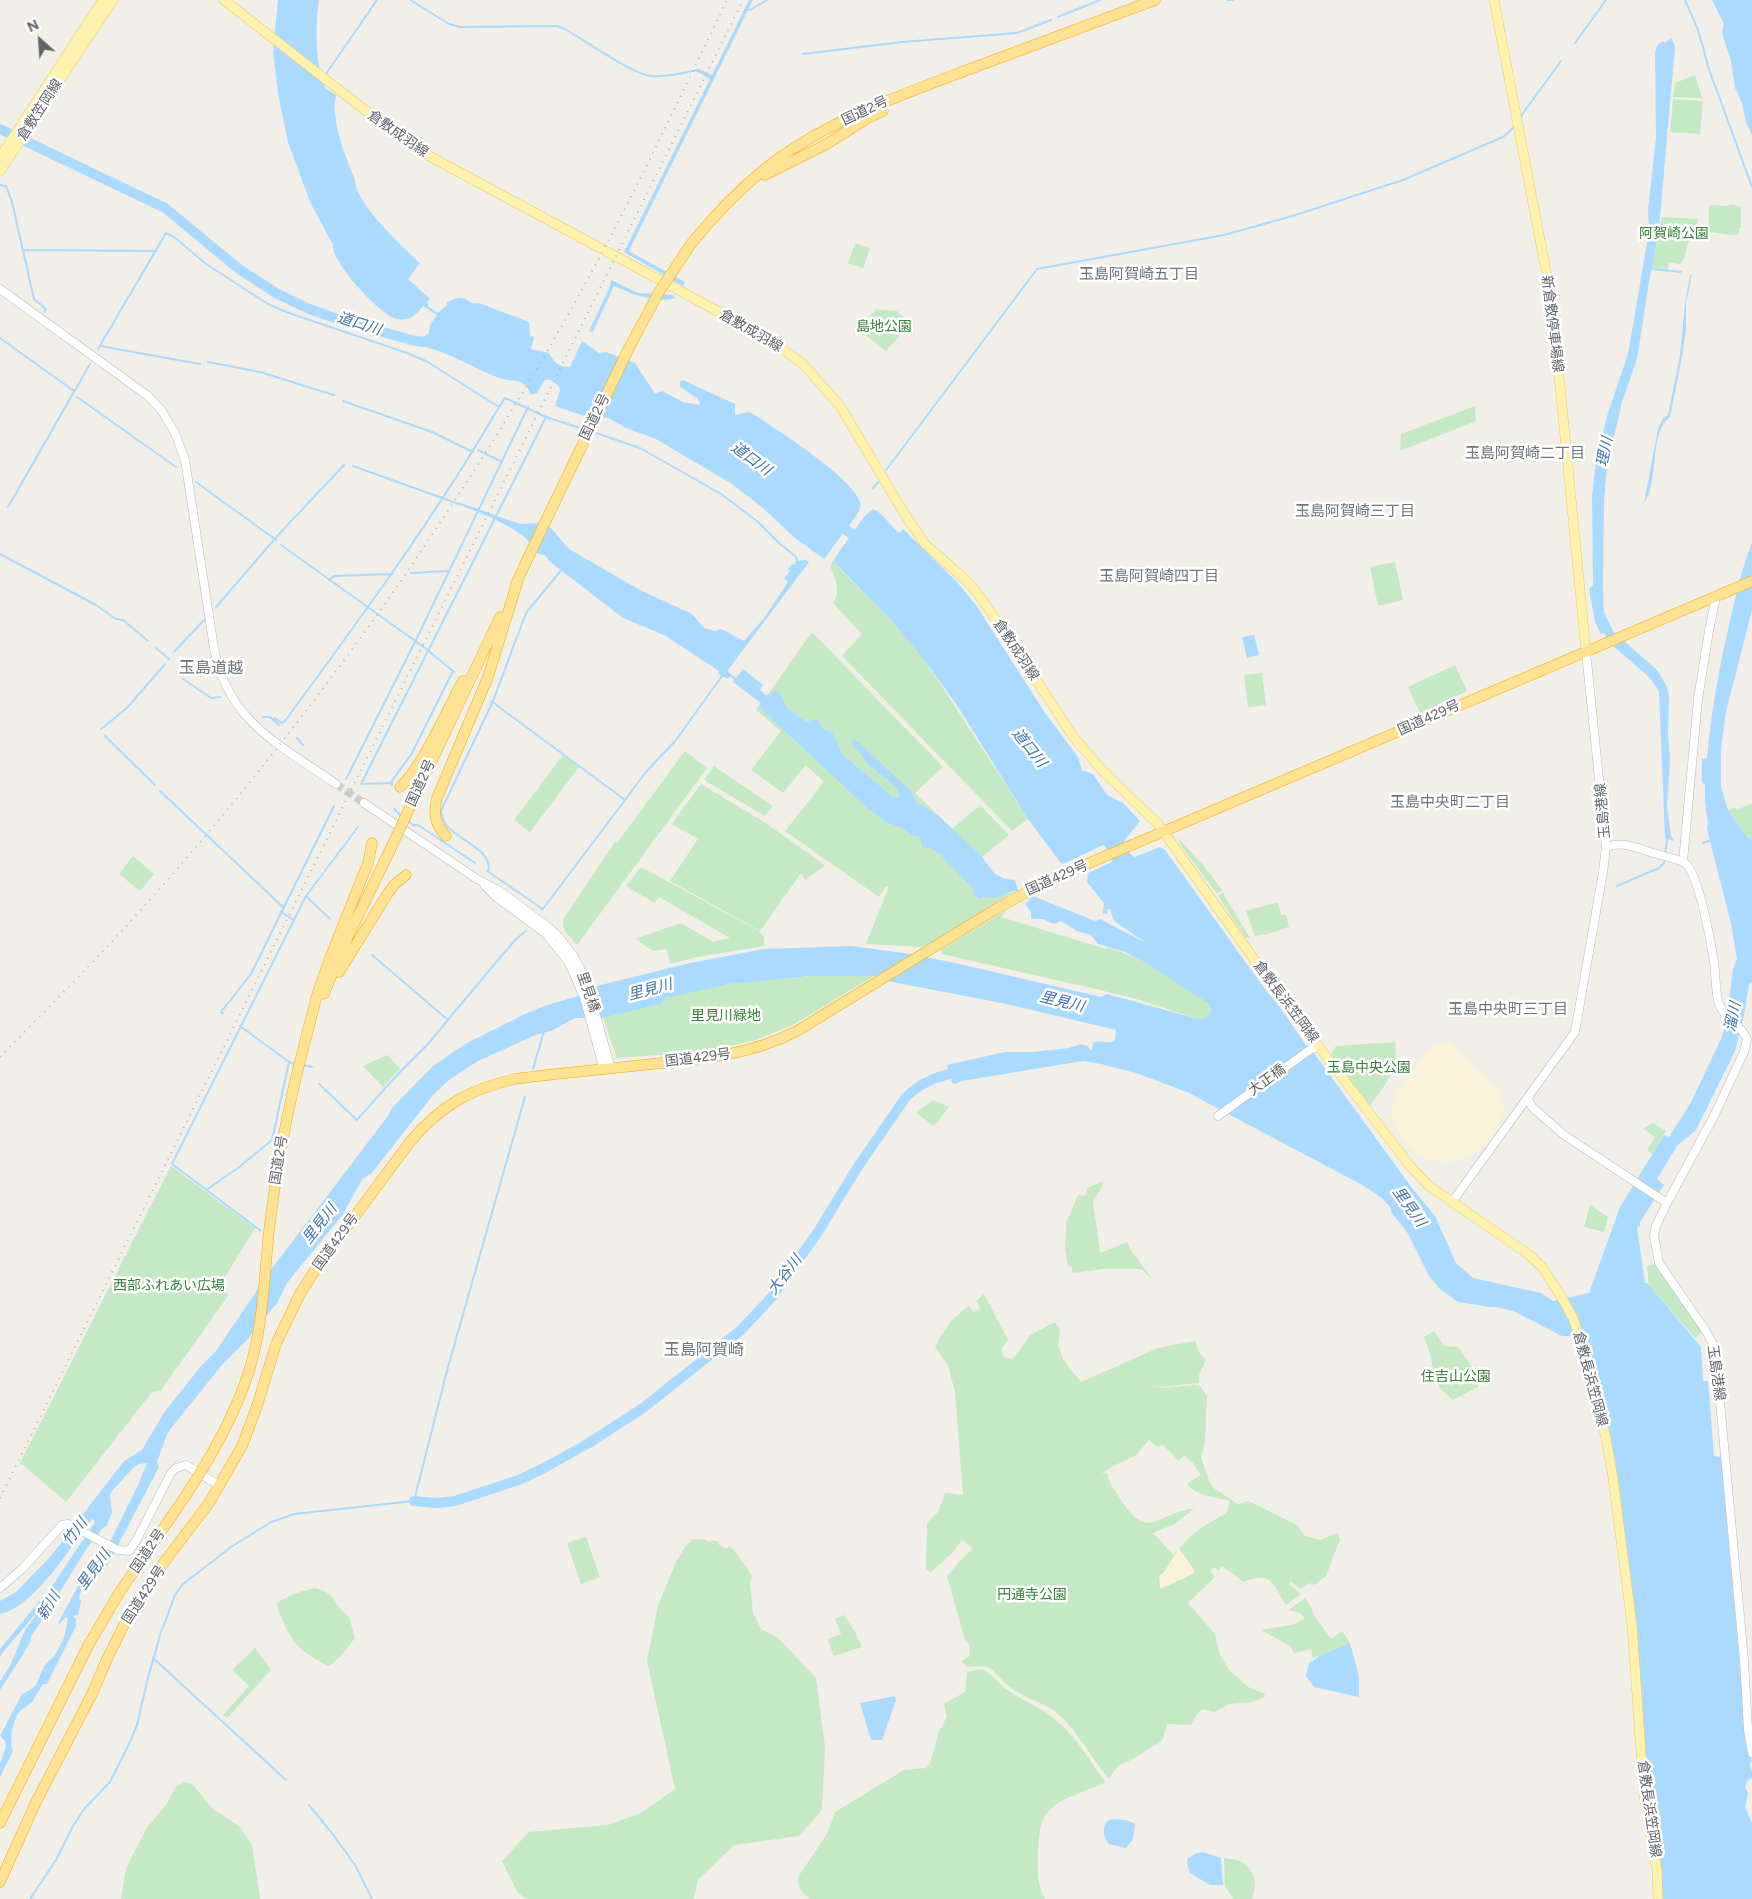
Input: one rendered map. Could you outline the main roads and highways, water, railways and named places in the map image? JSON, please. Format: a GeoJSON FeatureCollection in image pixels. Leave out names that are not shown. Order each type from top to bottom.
{"type":"FeatureCollection","features":[{"type":"Feature","properties":{"kind":"highway","name":"国道2号"},"geometry":{"type":"LineString","coordinates":[[0,1824],[88,1646],[119,1593],[200,1474],[226,1429],[248,1376],[256,1341],[262,1307],[274,1189],[284,1128],[302,1055],[320,1003],[344,946],[499,618],[629,348],[659,292],[693,241],[724,206],[752,180],[786,154],[824,131],[907,92],[1155,0]]}},
{"type":"Feature","properties":{"kind":"highway"},"geometry":{"type":"LineString","coordinates":[[693,241],[725,198],[766,161],[801,136],[874,99]]}},
{"type":"Feature","properties":{"kind":"highway"},"geometry":{"type":"LineString","coordinates":[[752,180],[825,145],[868,118],[883,111]]}},
{"type":"Feature","properties":{"kind":"highway"},"geometry":{"type":"LineString","coordinates":[[446,836],[439,828],[435,818],[437,798],[488,677],[518,580]]}},
{"type":"Feature","properties":{"kind":"highway","name":"国道429号"},"geometry":{"type":"LineString","coordinates":[[0,1882],[36,1802],[70,1732],[92,1694],[124,1626],[162,1566],[220,1486],[250,1427],[276,1344],[300,1294],[315,1270],[420,1130],[455,1100],[485,1087],[522,1078],[607,1066],[710,1058],[760,1048],[797,1031],[1026,891],[1752,581]]}},
{"type":"Feature","properties":{"kind":"highway"},"geometry":{"type":"LineString","coordinates":[[400,787],[408,779],[425,752],[488,632],[499,618]]}},
{"type":"Feature","properties":{"kind":"highway"},"geometry":{"type":"LineString","coordinates":[[302,1055],[330,958],[368,863],[372,843]]}},
{"type":"Feature","properties":{"kind":"highway"},"geometry":{"type":"LineString","coordinates":[[320,1003],[328,994],[358,939],[388,893],[406,875]]}},
{"type":"Feature","properties":{"kind":"main road","name":"倉敷笠岡線"},"geometry":{"type":"LineString","coordinates":[[23,129],[103,0]]}},
{"type":"Feature","properties":{"kind":"main road","name":"倉敷笠岡線"},"geometry":{"type":"LineString","coordinates":[[0,171],[13,144],[23,129],[114,0]]}},
{"type":"Feature","properties":{"kind":"main road","name":"倉敷成羽線"},"geometry":{"type":"LineString","coordinates":[[224,0],[418,150],[764,336],[804,364],[840,406],[904,513],[925,544],[968,582],[978,594],[1015,646],[1074,738],[1104,772],[1163,831]]}},
{"type":"Feature","properties":{"kind":"main road","name":"新倉敷停車場線"},"geometry":{"type":"LineString","coordinates":[[1494,0],[1546,271],[1559,377],[1586,652]]}},
{"type":"Feature","properties":{"kind":"main road","name":"倉敷笠岡線"},"geometry":{"type":"LineString","coordinates":[[0,157],[13,144]]}},
{"type":"Feature","properties":{"kind":"main road","name":"倉敷長浜笠岡線"},"geometry":{"type":"LineString","coordinates":[[1163,831],[1315,1048],[1410,1166],[1429,1186],[1528,1254],[1542,1267],[1562,1298],[1579,1335],[1606,1438],[1613,1478],[1632,1625],[1644,1795],[1654,1847],[1658,1899]]}},
{"type":"Feature","properties":{"kind":"water"},"geometry":{"type":"Polygon","coordinates":[[[278,0],[319,0],[317,33],[318,57],[322,80],[326,89],[336,95],[335,116],[337,127],[357,190],[381,224],[420,263],[408,279],[430,299],[427,303],[429,307],[438,313],[447,305],[447,302],[457,298],[479,303],[529,322],[530,336],[534,337],[531,349],[549,353],[559,365],[569,367],[571,365],[582,341],[599,353],[606,352],[635,363],[655,394],[662,391],[683,402],[699,405],[700,403],[697,398],[680,387],[680,382],[683,380],[735,404],[735,415],[749,412],[755,415],[830,468],[844,480],[860,502],[860,508],[856,516],[824,559],[795,538],[763,508],[732,484],[656,439],[626,428],[608,418],[590,418],[555,406],[560,391],[557,384],[553,381],[545,380],[537,393],[531,395],[526,386],[520,382],[499,378],[447,354],[414,345],[414,338],[422,338],[429,333],[430,325],[437,315],[423,306],[412,317],[397,319],[380,309],[369,299],[340,263],[333,245],[310,202],[288,142],[279,99],[273,53],[278,0]]]}},
{"type":"Feature","properties":{"kind":"water"},"geometry":{"type":"Polygon","coordinates":[[[749,0],[753,0],[629,251],[685,282],[683,286],[624,252],[710,79],[696,71],[697,68],[712,75],[749,0]]]}},
{"type":"Feature","properties":{"kind":"water"},"geometry":{"type":"Polygon","coordinates":[[[1712,0],[1752,0],[1752,135],[1735,88],[1731,61],[1722,33],[1724,24],[1712,0]]]}},
{"type":"Feature","properties":{"kind":"water","name":"理川"},"geometry":{"type":"Polygon","coordinates":[[[1671,38],[1675,46],[1659,229],[1652,268],[1682,271],[1681,273],[1651,270],[1637,359],[1622,402],[1607,467],[1604,501],[1603,591],[1604,612],[1613,631],[1658,671],[1667,687],[1669,696],[1668,733],[1670,760],[1667,807],[1671,836],[1674,841],[1665,838],[1659,691],[1649,677],[1613,646],[1604,633],[1601,634],[1595,622],[1589,589],[1593,585],[1592,495],[1596,462],[1608,413],[1628,354],[1649,231],[1648,210],[1656,138],[1655,52],[1658,44],[1663,41],[1665,43],[1671,38]]]}},
{"type":"Feature","properties":{"kind":"water"},"geometry":{"type":"Polygon","coordinates":[[[1692,274],[1686,303],[1686,329],[1682,357],[1670,417],[1663,424],[1659,433],[1649,495],[1644,503],[1658,429],[1663,418],[1668,415],[1680,356],[1685,303],[1690,275],[1692,274]]]}},
{"type":"Feature","properties":{"kind":"water"},"geometry":{"type":"Polygon","coordinates":[[[611,280],[638,293],[673,295],[676,298],[669,300],[653,299],[614,286],[593,332],[589,331],[611,280]]]}},
{"type":"Feature","properties":{"kind":"water"},"geometry":{"type":"Polygon","coordinates":[[[458,502],[520,524],[537,523],[549,526],[569,549],[640,590],[692,614],[704,628],[715,631],[721,629],[744,641],[764,618],[788,582],[784,578],[790,571],[788,569],[796,561],[806,560],[809,562],[728,670],[729,673],[736,678],[743,669],[763,685],[760,690],[766,695],[776,691],[781,695],[788,709],[807,722],[813,719],[817,720],[823,729],[832,732],[842,754],[892,797],[897,797],[899,795],[897,789],[870,766],[851,742],[854,740],[858,742],[911,791],[916,802],[938,815],[982,857],[995,874],[1005,879],[1015,880],[1018,890],[1095,921],[1100,919],[1146,943],[1114,921],[1110,909],[1107,909],[1108,914],[1103,914],[1104,903],[1087,882],[1088,873],[1112,862],[1105,846],[1103,845],[1063,864],[1060,862],[1028,819],[958,707],[928,665],[891,620],[837,565],[835,561],[836,556],[864,517],[873,509],[881,514],[900,533],[903,529],[957,582],[976,605],[1045,713],[1078,757],[1082,770],[1093,774],[1107,795],[1123,803],[1140,821],[1124,841],[1130,854],[1135,857],[1160,847],[1165,850],[1306,1045],[1311,1049],[1412,1188],[1435,1216],[1456,1263],[1473,1278],[1541,1293],[1553,1301],[1589,1293],[1620,1207],[1664,1135],[1669,1137],[1690,1104],[1721,1039],[1726,1024],[1733,969],[1737,959],[1731,924],[1707,829],[1705,784],[1702,783],[1702,759],[1707,758],[1713,708],[1725,642],[1739,583],[1752,543],[1752,610],[1726,712],[1721,748],[1721,787],[1728,810],[1747,837],[1752,839],[1752,983],[1749,984],[1735,1051],[1696,1130],[1677,1146],[1657,1179],[1664,1185],[1640,1222],[1640,1226],[1637,1227],[1645,1283],[1647,1283],[1701,1347],[1703,1381],[1708,1381],[1714,1456],[1721,1457],[1747,1746],[1752,1761],[1749,1763],[1752,1778],[1748,1780],[1745,1787],[1748,1793],[1745,1807],[1752,1823],[1752,1899],[1662,1899],[1660,1858],[1647,1778],[1623,1523],[1615,1461],[1603,1400],[1585,1336],[1562,1336],[1513,1311],[1458,1302],[1440,1289],[1429,1276],[1407,1232],[1382,1198],[1364,1186],[1187,1092],[1136,1073],[1083,1061],[962,1081],[955,1084],[952,1083],[947,1065],[1005,1052],[1033,1052],[1069,1048],[1081,1044],[1087,1046],[1092,1051],[1093,1043],[1115,1040],[1116,1030],[1002,1003],[892,982],[874,976],[811,976],[729,984],[666,998],[660,1004],[603,1018],[575,1018],[551,1031],[538,1034],[478,1061],[449,1080],[433,1095],[371,1174],[363,1178],[343,1214],[287,1283],[277,1303],[246,1341],[222,1365],[168,1432],[157,1462],[159,1467],[107,1566],[89,1578],[81,1590],[78,1615],[73,1616],[76,1619],[76,1626],[47,1684],[43,1684],[32,1702],[20,1711],[16,1717],[12,1729],[11,1744],[13,1751],[0,1777],[0,1764],[6,1747],[5,1741],[0,1736],[22,1694],[36,1685],[44,1666],[55,1655],[64,1638],[68,1618],[58,1623],[81,1581],[103,1554],[110,1542],[147,1463],[134,1467],[112,1491],[110,1495],[112,1513],[107,1525],[87,1548],[0,1690],[0,1681],[10,1666],[25,1630],[35,1616],[0,1656],[0,1649],[55,1582],[95,1522],[94,1520],[92,1519],[63,1560],[26,1600],[13,1609],[0,1614],[0,1601],[16,1592],[50,1557],[124,1461],[142,1450],[163,1414],[201,1366],[216,1351],[270,1271],[388,1116],[392,1108],[433,1066],[465,1044],[525,1014],[575,997],[593,987],[690,963],[764,949],[851,946],[911,954],[1101,997],[1107,994],[1198,1019],[1208,1016],[1211,1010],[1208,1003],[1125,952],[1098,944],[1091,935],[1077,931],[1061,921],[1054,924],[1043,919],[1031,919],[1031,912],[1025,904],[1030,900],[1019,892],[1012,891],[1001,896],[980,899],[974,896],[973,889],[940,855],[932,849],[923,847],[919,837],[912,836],[904,829],[885,822],[865,806],[761,709],[759,705],[761,703],[733,682],[734,680],[730,676],[728,679],[718,674],[719,671],[664,635],[623,618],[549,561],[545,555],[538,553],[522,535],[498,521],[457,504],[458,502]]]}},
{"type":"Feature","properties":{"kind":"water"},"geometry":{"type":"Polygon","coordinates":[[[1254,635],[1259,655],[1247,658],[1242,637],[1254,635]]]}},
{"type":"Feature","properties":{"kind":"water"},"geometry":{"type":"Polygon","coordinates":[[[1350,1643],[1359,1676],[1359,1697],[1314,1687],[1306,1676],[1309,1663],[1321,1655],[1350,1643]]]}},
{"type":"Feature","properties":{"kind":"water"},"geometry":{"type":"Polygon","coordinates":[[[895,1696],[896,1700],[882,1740],[871,1740],[860,1703],[895,1696]]]}},
{"type":"Feature","properties":{"kind":"water"},"geometry":{"type":"Polygon","coordinates":[[[1113,1819],[1126,1820],[1135,1824],[1133,1839],[1126,1848],[1109,1844],[1105,1838],[1105,1824],[1113,1819]]]}},
{"type":"Feature","properties":{"kind":"water"},"geometry":{"type":"Polygon","coordinates":[[[1203,1852],[1221,1858],[1223,1885],[1210,1885],[1190,1873],[1187,1863],[1188,1858],[1203,1852]]]}},
{"type":"Feature","properties":{"kind":"waterway"},"geometry":{"type":"LineString","coordinates":[[326,74],[377,0]]}},
{"type":"Feature","properties":{"kind":"waterway"},"geometry":{"type":"LineString","coordinates":[[410,0],[449,24],[460,27],[557,26],[620,63],[651,76],[668,76],[699,71]]}},
{"type":"Feature","properties":{"kind":"waterway"},"geometry":{"type":"LineString","coordinates":[[747,9],[750,10],[767,0]]}},
{"type":"Feature","properties":{"kind":"waterway"},"geometry":{"type":"LineString","coordinates":[[1058,17],[1100,0]]}},
{"type":"Feature","properties":{"kind":"waterway"},"geometry":{"type":"LineString","coordinates":[[1227,0],[1233,0]]}},
{"type":"Feature","properties":{"kind":"waterway"},"geometry":{"type":"LineString","coordinates":[[1575,43],[1606,0]]}},
{"type":"Feature","properties":{"kind":"waterway"},"geometry":{"type":"LineString","coordinates":[[1685,0],[1698,30],[1709,69],[1752,187]]}},
{"type":"Feature","properties":{"kind":"waterway"},"geometry":{"type":"LineString","coordinates":[[803,54],[902,42],[1017,33],[1051,20]]}},
{"type":"Feature","properties":{"kind":"waterway"},"geometry":{"type":"LineString","coordinates":[[1521,116],[1561,61]]}},
{"type":"Feature","properties":{"kind":"waterway"},"geometry":{"type":"LineString","coordinates":[[886,470],[1037,269],[1224,235],[1289,217],[1403,180],[1503,137],[1514,127]]}},
{"type":"Feature","properties":{"kind":"waterway","name":"道口川"},"geometry":{"type":"LineString","coordinates":[[0,129],[165,208],[239,269],[276,293],[307,308],[343,321],[415,341],[427,342]]}},
{"type":"Feature","properties":{"kind":"waterway"},"geometry":{"type":"LineString","coordinates":[[0,185],[6,186],[12,202],[34,299],[46,309],[44,312]]}},
{"type":"Feature","properties":{"kind":"waterway"},"geometry":{"type":"LineString","coordinates":[[98,349],[166,233],[174,237],[206,264],[268,304],[426,361],[499,407],[505,398],[546,417],[586,430]]}},
{"type":"Feature","properties":{"kind":"waterway"},"geometry":{"type":"LineString","coordinates":[[23,250],[156,251]]}},
{"type":"Feature","properties":{"kind":"waterway"},"geometry":{"type":"LineString","coordinates":[[0,338],[74,391]]}},
{"type":"Feature","properties":{"kind":"waterway"},"geometry":{"type":"LineString","coordinates":[[100,346],[200,364]]}},
{"type":"Feature","properties":{"kind":"waterway"},"geometry":{"type":"LineString","coordinates":[[208,362],[260,372],[334,395]]}},
{"type":"Feature","properties":{"kind":"waterway"},"geometry":{"type":"LineString","coordinates":[[8,507],[90,364]]}},
{"type":"Feature","properties":{"kind":"waterway"},"geometry":{"type":"LineString","coordinates":[[77,397],[176,467]]}},
{"type":"Feature","properties":{"kind":"waterway"},"geometry":{"type":"LineString","coordinates":[[343,401],[432,432],[473,452]]}},
{"type":"Feature","properties":{"kind":"waterway"},"geometry":{"type":"LineString","coordinates":[[273,720],[275,718],[281,723],[285,721],[341,644],[423,528],[499,407]]}},
{"type":"Feature","properties":{"kind":"waterway"},"geometry":{"type":"LineString","coordinates":[[346,779],[415,642],[528,407]]}},
{"type":"Feature","properties":{"kind":"waterway"},"geometry":{"type":"LineString","coordinates":[[392,783],[361,784],[546,417]]}},
{"type":"Feature","properties":{"kind":"waterway"},"geometry":{"type":"LineString","coordinates":[[593,432],[640,448],[721,494],[758,522],[796,557],[798,563]]}},
{"type":"Feature","properties":{"kind":"waterway"},"geometry":{"type":"LineString","coordinates":[[478,450],[502,462]]}},
{"type":"Feature","properties":{"kind":"waterway"},"geometry":{"type":"LineString","coordinates":[[216,607],[280,533],[344,465]]}},
{"type":"Feature","properties":{"kind":"waterway"},"geometry":{"type":"LineString","coordinates":[[353,466],[459,504]]}},
{"type":"Feature","properties":{"kind":"waterway"},"geometry":{"type":"LineString","coordinates":[[196,482],[276,540]]}},
{"type":"Feature","properties":{"kind":"waterway"},"geometry":{"type":"LineString","coordinates":[[873,488],[878,482]]}},
{"type":"Feature","properties":{"kind":"waterway","name":"道口川"},"geometry":{"type":"LineString","coordinates":[[835,522],[862,541]]}},
{"type":"Feature","properties":{"kind":"waterway"},"geometry":{"type":"LineString","coordinates":[[281,545],[425,648],[454,672]]}},
{"type":"Feature","properties":{"kind":"waterway"},"geometry":{"type":"LineString","coordinates":[[0,554],[96,605],[116,619],[123,620],[148,641]]}},
{"type":"Feature","properties":{"kind":"waterway"},"geometry":{"type":"LineString","coordinates":[[488,871],[486,857],[447,826],[441,811],[493,701],[526,613],[562,569]]}},
{"type":"Feature","properties":{"kind":"waterway"},"geometry":{"type":"LineString","coordinates":[[411,573],[448,571]]}},
{"type":"Feature","properties":{"kind":"waterway"},"geometry":{"type":"LineString","coordinates":[[329,580],[334,576],[393,574]]}},
{"type":"Feature","properties":{"kind":"waterway"},"geometry":{"type":"LineString","coordinates":[[174,652],[204,620]]}},
{"type":"Feature","properties":{"kind":"waterway"},"geometry":{"type":"LineString","coordinates":[[156,648],[169,659]]}},
{"type":"Feature","properties":{"kind":"waterway"},"geometry":{"type":"LineString","coordinates":[[101,729],[127,708],[165,664]]}},
{"type":"Feature","properties":{"kind":"waterway"},"geometry":{"type":"LineString","coordinates":[[392,785],[392,781],[412,753],[453,671]]}},
{"type":"Feature","properties":{"kind":"waterway"},"geometry":{"type":"LineString","coordinates":[[625,800],[645,773],[676,740],[722,676]]}},
{"type":"Feature","properties":{"kind":"waterway"},"geometry":{"type":"LineString","coordinates":[[183,679],[211,698],[220,697]]}},
{"type":"Feature","properties":{"kind":"waterway"},"geometry":{"type":"LineString","coordinates":[[491,701],[625,800],[542,910]]}},
{"type":"Feature","properties":{"kind":"waterway"},"geometry":{"type":"LineString","coordinates":[[263,717],[270,717],[279,725]]}},
{"type":"Feature","properties":{"kind":"waterway"},"geometry":{"type":"LineString","coordinates":[[105,736],[155,785]]}},
{"type":"Feature","properties":{"kind":"waterway"},"geometry":{"type":"LineString","coordinates":[[297,738],[303,745]]}},
{"type":"Feature","properties":{"kind":"waterway"},"geometry":{"type":"LineString","coordinates":[[160,791],[284,908]]}},
{"type":"Feature","properties":{"kind":"waterway"},"geometry":{"type":"LineString","coordinates":[[223,1013],[221,1012],[251,974],[334,806]]}},
{"type":"Feature","properties":{"kind":"waterway"},"geometry":{"type":"LineString","coordinates":[[394,809],[401,816]]}},
{"type":"Feature","properties":{"kind":"waterway"},"geometry":{"type":"LineString","coordinates":[[407,820],[413,825],[418,825],[475,863]]}},
{"type":"Feature","properties":{"kind":"waterway"},"geometry":{"type":"LineString","coordinates":[[261,1231],[172,1164],[306,896],[358,827]]}},
{"type":"Feature","properties":{"kind":"waterway"},"geometry":{"type":"LineString","coordinates":[[1665,854],[1667,839]]}},
{"type":"Feature","properties":{"kind":"waterway"},"geometry":{"type":"LineString","coordinates":[[1703,843],[1712,840]]}},
{"type":"Feature","properties":{"kind":"waterway"},"geometry":{"type":"LineString","coordinates":[[1617,886],[1659,868],[1664,863],[1665,858]]}},
{"type":"Feature","properties":{"kind":"waterway"},"geometry":{"type":"LineString","coordinates":[[487,871],[543,909]]}},
{"type":"Feature","properties":{"kind":"waterway"},"geometry":{"type":"LineString","coordinates":[[306,896],[330,919]]}},
{"type":"Feature","properties":{"kind":"waterway"},"geometry":{"type":"LineString","coordinates":[[281,912],[294,920]]}},
{"type":"Feature","properties":{"kind":"waterway"},"geometry":{"type":"LineString","coordinates":[[319,1084],[357,1120],[396,1076],[427,1045],[516,939],[526,931]]}},
{"type":"Feature","properties":{"kind":"waterway"},"geometry":{"type":"LineString","coordinates":[[372,955],[448,1020]]}},
{"type":"Feature","properties":{"kind":"waterway"},"geometry":{"type":"LineString","coordinates":[[240,1026],[289,1062],[295,1064]]}},
{"type":"Feature","properties":{"kind":"waterway"},"geometry":{"type":"LineString","coordinates":[[533,1069],[544,1031]]}},
{"type":"Feature","properties":{"kind":"waterway"},"geometry":{"type":"LineString","coordinates":[[206,1190],[238,1168],[272,1140],[289,1062]]}},
{"type":"Feature","properties":{"kind":"waterway"},"geometry":{"type":"LineString","coordinates":[[303,1065],[312,1067]]}},
{"type":"Feature","properties":{"kind":"waterway","name":"大谷川"},"geometry":{"type":"LineString","coordinates":[[414,1501],[436,1503],[455,1501],[519,1480],[589,1443],[643,1408],[740,1331],[771,1298],[818,1232],[857,1168],[906,1097],[912,1091],[932,1080],[947,1074],[963,1071]]}},
{"type":"Feature","properties":{"kind":"waterway"},"geometry":{"type":"LineString","coordinates":[[30,1899],[56,1860],[73,1826],[85,1808],[110,1782],[130,1742],[137,1725],[160,1635],[175,1595],[183,1584],[231,1547],[271,1522],[294,1514],[414,1501],[448,1367],[525,1097]]}},
{"type":"Feature","properties":{"kind":"waterway"},"geometry":{"type":"LineString","coordinates":[[153,1658],[286,1780]]}},
{"type":"Feature","properties":{"kind":"waterway"},"geometry":{"type":"LineString","coordinates":[[309,1805],[355,1865],[372,1899]]}},
{"type":"Feature","properties":{"kind":"tunnel"},"geometry":{"type":"LineString","coordinates":[[336,784],[364,803]]}},
{"type":"Feature","properties":{"kind":"railway"},"geometry":{"type":"LineString","coordinates":[[0,1057],[122,931],[223,815],[303,715],[416,559],[502,427],[573,306],[639,181],[727,0]]}},
{"type":"Feature","properties":{"kind":"railway"},"geometry":{"type":"LineString","coordinates":[[0,1498],[743,0]]}},
{"type":"Feature","properties":{"kind":"district","name":"玉島阿賀崎五丁目"},"geometry":{"type":"Point","coordinates":[1139,275]}},
{"type":"Feature","properties":{"kind":"district","name":"玉島阿賀崎二丁目"},"geometry":{"type":"Point","coordinates":[1525,454]}},
{"type":"Feature","properties":{"kind":"district","name":"玉島阿賀崎三丁目"},"geometry":{"type":"Point","coordinates":[1355,512]}},
{"type":"Feature","properties":{"kind":"district","name":"玉島阿賀崎四丁目"},"geometry":{"type":"Point","coordinates":[1159,577]}},
{"type":"Feature","properties":{"kind":"district","name":"玉島道越"},"geometry":{"type":"Point","coordinates":[211,668]}},
{"type":"Feature","properties":{"kind":"district","name":"玉島中央町二丁目"},"geometry":{"type":"Point","coordinates":[1450,803]}},
{"type":"Feature","properties":{"kind":"district","name":"玉島中央町三丁目"},"geometry":{"type":"Point","coordinates":[1508,1010]}},
{"type":"Feature","properties":{"kind":"district","name":"玉島阿賀崎"},"geometry":{"type":"Point","coordinates":[704,1350]}},
{"type":"Feature","properties":{"kind":"park label","name":"阿賀崎公園"},"geometry":{"type":"Point","coordinates":[1674,234]}},
{"type":"Feature","properties":{"kind":"park label","name":"島地公園"},"geometry":{"type":"Point","coordinates":[884,327]}},
{"type":"Feature","properties":{"kind":"park label","name":"里見川緑地"},"geometry":{"type":"Point","coordinates":[726,1016]}},
{"type":"Feature","properties":{"kind":"park label","name":"玉島中央公園"},"geometry":{"type":"Point","coordinates":[1369,1068]}},
{"type":"Feature","properties":{"kind":"park label","name":"西部ふれあい広場"},"geometry":{"type":"Point","coordinates":[169,1286]}},
{"type":"Feature","properties":{"kind":"park label","name":"住吉山公園"},"geometry":{"type":"Point","coordinates":[1456,1377]}},
{"type":"Feature","properties":{"kind":"park label","name":"円通寺公園"},"geometry":{"type":"Point","coordinates":[1032,1595]}},
{"type":"Feature","properties":{"kind":"water label","name":"里見川"},"geometry":{"type":"Point","coordinates":[650,990]}},
{"type":"Feature","properties":{"kind":"water label","name":"里見川"},"geometry":{"type":"Point","coordinates":[1062,1002]}},
{"type":"Feature","properties":{"kind":"water label","name":"溜川"},"geometry":{"type":"Point","coordinates":[1733,1017]}},
{"type":"Feature","properties":{"kind":"water label","name":"里見川"},"geometry":{"type":"Point","coordinates":[1409,1207]}},
{"type":"Feature","properties":{"kind":"water label","name":"里見川"},"geometry":{"type":"Point","coordinates":[320,1224]}},
{"type":"Feature","properties":{"kind":"water label","name":"竹川"},"geometry":{"type":"Point","coordinates":[75,1532]}},
{"type":"Feature","properties":{"kind":"water label","name":"里見川"},"geometry":{"type":"Point","coordinates":[94,1570]}},
{"type":"Feature","properties":{"kind":"water label","name":"新川"},"geometry":{"type":"Point","coordinates":[49,1606]}}]}
